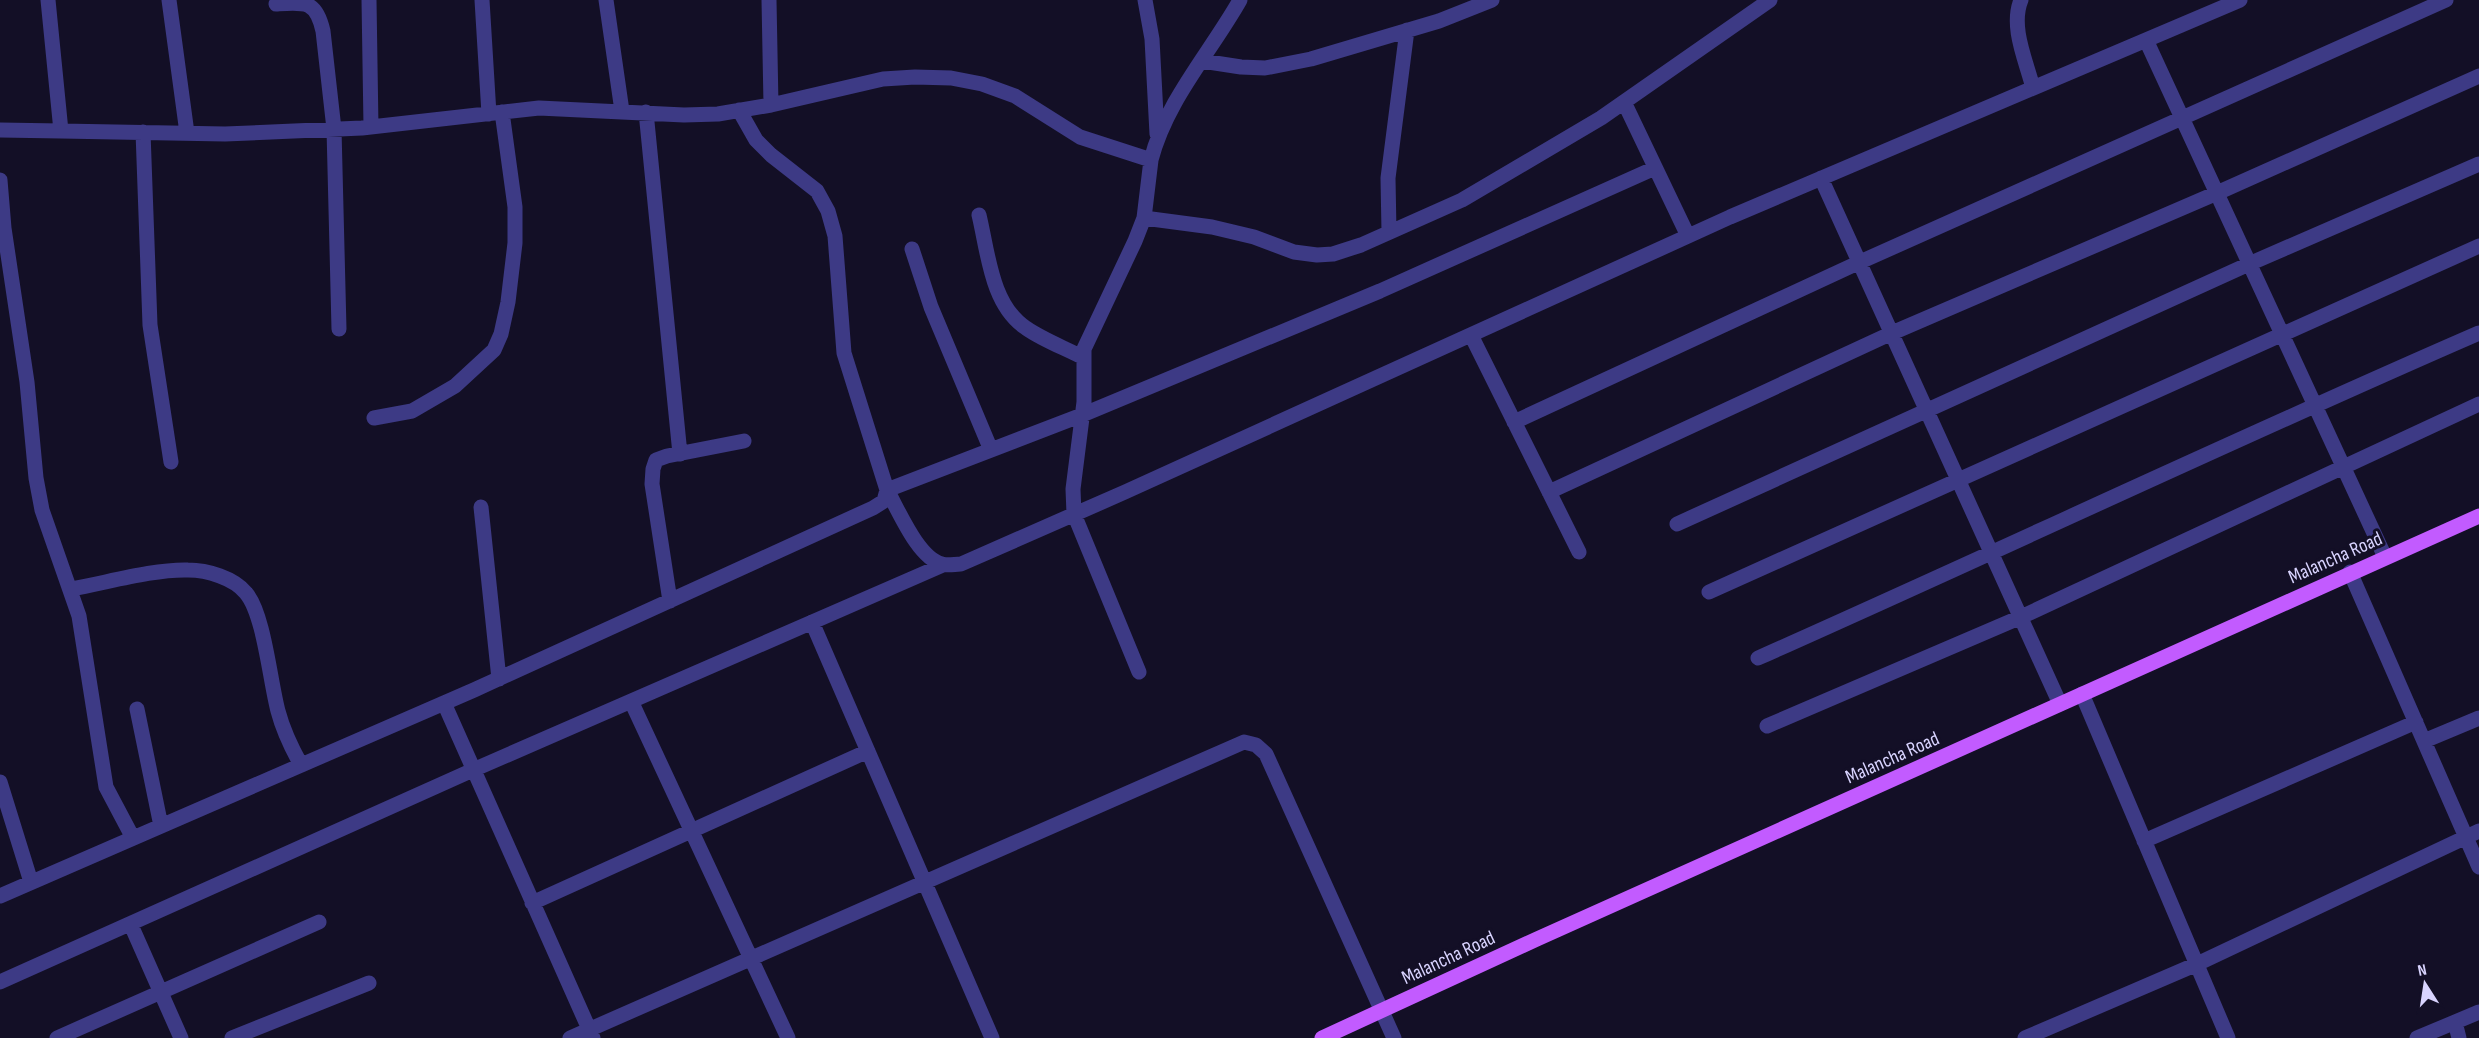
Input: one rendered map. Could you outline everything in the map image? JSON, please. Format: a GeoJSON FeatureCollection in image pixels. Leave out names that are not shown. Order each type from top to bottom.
{"type":"FeatureCollection","features":[{"type":"Feature","properties":{"kind":"main road","name":"Malancha Road"},"geometry":{"type":"LineString","coordinates":[[1322,1038],[2350,572],[2479,516]]}},
{"type":"Feature","properties":{"kind":"street"},"geometry":{"type":"LineString","coordinates":[[48,0],[61,131]]}},
{"type":"Feature","properties":{"kind":"street"},"geometry":{"type":"LineString","coordinates":[[170,0],[187,133]]}},
{"type":"Feature","properties":{"kind":"street"},"geometry":{"type":"LineString","coordinates":[[369,0],[371,127]]}},
{"type":"Feature","properties":{"kind":"street"},"geometry":{"type":"LineString","coordinates":[[374,418],[412,411],[455,386],[494,350],[501,334],[508,302],[515,207],[496,113],[482,0]]}},
{"type":"Feature","properties":{"kind":"street"},"geometry":{"type":"LineString","coordinates":[[606,0],[621,111]]}},
{"type":"Feature","properties":{"kind":"street"},"geometry":{"type":"LineString","coordinates":[[769,0],[771,105]]}},
{"type":"Feature","properties":{"kind":"street"},"geometry":{"type":"LineString","coordinates":[[1145,0],[1152,39],[1157,137]]}},
{"type":"Feature","properties":{"kind":"street"},"geometry":{"type":"LineString","coordinates":[[1139,672],[1074,514],[1073,489],[1082,415],[1084,349],[1144,218],[1151,160],[1157,137],[1169,113],[1240,0]]}},
{"type":"Feature","properties":{"kind":"street"},"geometry":{"type":"LineString","coordinates":[[1202,61],[1265,68],[1311,59],[1407,30],[1458,7],[1492,0]]}},
{"type":"Feature","properties":{"kind":"street"},"geometry":{"type":"LineString","coordinates":[[1144,218],[1212,227],[1254,237],[1294,252],[1317,255],[1334,254],[1462,200],[1601,118],[1770,0]]}},
{"type":"Feature","properties":{"kind":"street"},"geometry":{"type":"LineString","coordinates":[[2022,0],[2016,12],[2017,28],[2033,88]]}},
{"type":"Feature","properties":{"kind":"street"},"geometry":{"type":"LineString","coordinates":[[0,982],[473,770],[943,565],[961,564],[1688,236],[2240,0]]}},
{"type":"Feature","properties":{"kind":"street"},"geometry":{"type":"LineString","coordinates":[[1514,422],[1860,262],[2446,0]]}},
{"type":"Feature","properties":{"kind":"street"},"geometry":{"type":"LineString","coordinates":[[276,4],[303,2],[312,5],[320,16],[334,129],[339,329]]}},
{"type":"Feature","properties":{"kind":"street"},"geometry":{"type":"LineString","coordinates":[[1389,232],[1388,178],[1407,30]]}},
{"type":"Feature","properties":{"kind":"street"},"geometry":{"type":"LineString","coordinates":[[2146,40],[2385,557]]}},
{"type":"Feature","properties":{"kind":"street"},"geometry":{"type":"LineString","coordinates":[[1549,492],[1892,333],[2217,194],[2479,76]]}},
{"type":"Feature","properties":{"kind":"street"},"geometry":{"type":"LineString","coordinates":[[0,130],[187,133],[334,129],[539,108],[684,115],[718,114],[771,105],[883,79],[951,78],[982,84],[1015,96],[1080,137],[1151,160]]}},
{"type":"Feature","properties":{"kind":"street"},"geometry":{"type":"LineString","coordinates":[[1624,102],[1688,236]]}},
{"type":"Feature","properties":{"kind":"street"},"geometry":{"type":"LineString","coordinates":[[739,110],[756,140],[771,155],[817,191],[828,211],[835,236],[844,352],[887,490],[917,543],[930,559],[943,565]]}},
{"type":"Feature","properties":{"kind":"street"},"geometry":{"type":"LineString","coordinates":[[646,112],[680,454]]}},
{"type":"Feature","properties":{"kind":"street"},"geometry":{"type":"LineString","coordinates":[[143,132],[150,325],[171,462]]}},
{"type":"Feature","properties":{"kind":"street"},"geometry":{"type":"LineString","coordinates":[[1677,524],[2249,264],[2479,164]]}},
{"type":"Feature","properties":{"kind":"street"},"geometry":{"type":"LineString","coordinates":[[887,490],[1082,415],[1380,291],[1655,168]]}},
{"type":"Feature","properties":{"kind":"street"},"geometry":{"type":"LineString","coordinates":[[1821,178],[2060,704]]}},
{"type":"Feature","properties":{"kind":"street"},"geometry":{"type":"LineString","coordinates":[[0,180],[4,228],[27,382],[38,489],[49,533],[71,589],[85,644],[106,788],[133,838]]}},
{"type":"Feature","properties":{"kind":"street"},"geometry":{"type":"LineString","coordinates":[[979,215],[1001,300],[1009,313],[1025,328],[1084,358]]}},
{"type":"Feature","properties":{"kind":"street"},"geometry":{"type":"LineString","coordinates":[[1709,592],[1958,478],[2282,336],[2479,246]]}},
{"type":"Feature","properties":{"kind":"street"},"geometry":{"type":"LineString","coordinates":[[912,249],[931,307],[991,450]]}},
{"type":"Feature","properties":{"kind":"street"},"geometry":{"type":"LineString","coordinates":[[1758,658],[1992,554],[2314,405],[2479,333]]}},
{"type":"Feature","properties":{"kind":"street"},"geometry":{"type":"LineString","coordinates":[[1471,334],[1579,552]]}},
{"type":"Feature","properties":{"kind":"street"},"geometry":{"type":"LineString","coordinates":[[1767,726],[2021,617],[2479,404]]}},
{"type":"Feature","properties":{"kind":"street"},"geometry":{"type":"LineString","coordinates":[[670,601],[652,484],[652,469],[656,460],[744,441]]}},
{"type":"Feature","properties":{"kind":"street"},"geometry":{"type":"LineString","coordinates":[[0,896],[499,679],[670,601],[873,508],[884,501],[887,490]]}},
{"type":"Feature","properties":{"kind":"street"},"geometry":{"type":"LineString","coordinates":[[481,507],[499,679]]}},
{"type":"Feature","properties":{"kind":"street"},"geometry":{"type":"LineString","coordinates":[[71,589],[187,570],[214,574],[245,590],[256,610],[278,710],[289,742],[301,765]]}},
{"type":"Feature","properties":{"kind":"street"},"geometry":{"type":"LineString","coordinates":[[2350,572],[2424,741],[2472,834],[2479,867]]}},
{"type":"Feature","properties":{"kind":"street"},"geometry":{"type":"LineString","coordinates":[[812,622],[992,1038]]}},
{"type":"Feature","properties":{"kind":"street"},"geometry":{"type":"LineString","coordinates":[[2082,694],[2228,1038]]}},
{"type":"Feature","properties":{"kind":"street"},"geometry":{"type":"LineString","coordinates":[[631,701],[788,1038]]}},
{"type":"Feature","properties":{"kind":"street"},"geometry":{"type":"LineString","coordinates":[[444,703],[591,1034]]}},
{"type":"Feature","properties":{"kind":"street"},"geometry":{"type":"LineString","coordinates":[[138,709],[161,826]]}},
{"type":"Feature","properties":{"kind":"street"},"geometry":{"type":"LineString","coordinates":[[2424,741],[2479,718]]}},
{"type":"Feature","properties":{"kind":"street"},"geometry":{"type":"LineString","coordinates":[[2144,841],[2416,722]]}},
{"type":"Feature","properties":{"kind":"street"},"geometry":{"type":"LineString","coordinates":[[570,1038],[591,1034],[752,960],[1244,742],[1256,744],[1266,754],[1394,1038]]}},
{"type":"Feature","properties":{"kind":"street"},"geometry":{"type":"LineString","coordinates":[[532,903],[868,751]]}},
{"type":"Feature","properties":{"kind":"street"},"geometry":{"type":"LineString","coordinates":[[0,782],[31,882]]}},
{"type":"Feature","properties":{"kind":"street"},"geometry":{"type":"LineString","coordinates":[[2025,1038],[2197,964],[2472,834]]}},
{"type":"Feature","properties":{"kind":"street"},"geometry":{"type":"LineString","coordinates":[[57,1038],[319,922]]}},
{"type":"Feature","properties":{"kind":"street"},"geometry":{"type":"LineString","coordinates":[[131,925],[181,1038]]}},
{"type":"Feature","properties":{"kind":"street"},"geometry":{"type":"LineString","coordinates":[[232,1038],[369,983]]}},
{"type":"Feature","properties":{"kind":"street"},"geometry":{"type":"LineString","coordinates":[[2417,1038],[2479,1012]]}},
{"type":"Feature","properties":{"kind":"street"},"geometry":{"type":"LineString","coordinates":[[2455,1022],[2459,1038]]}}]}
